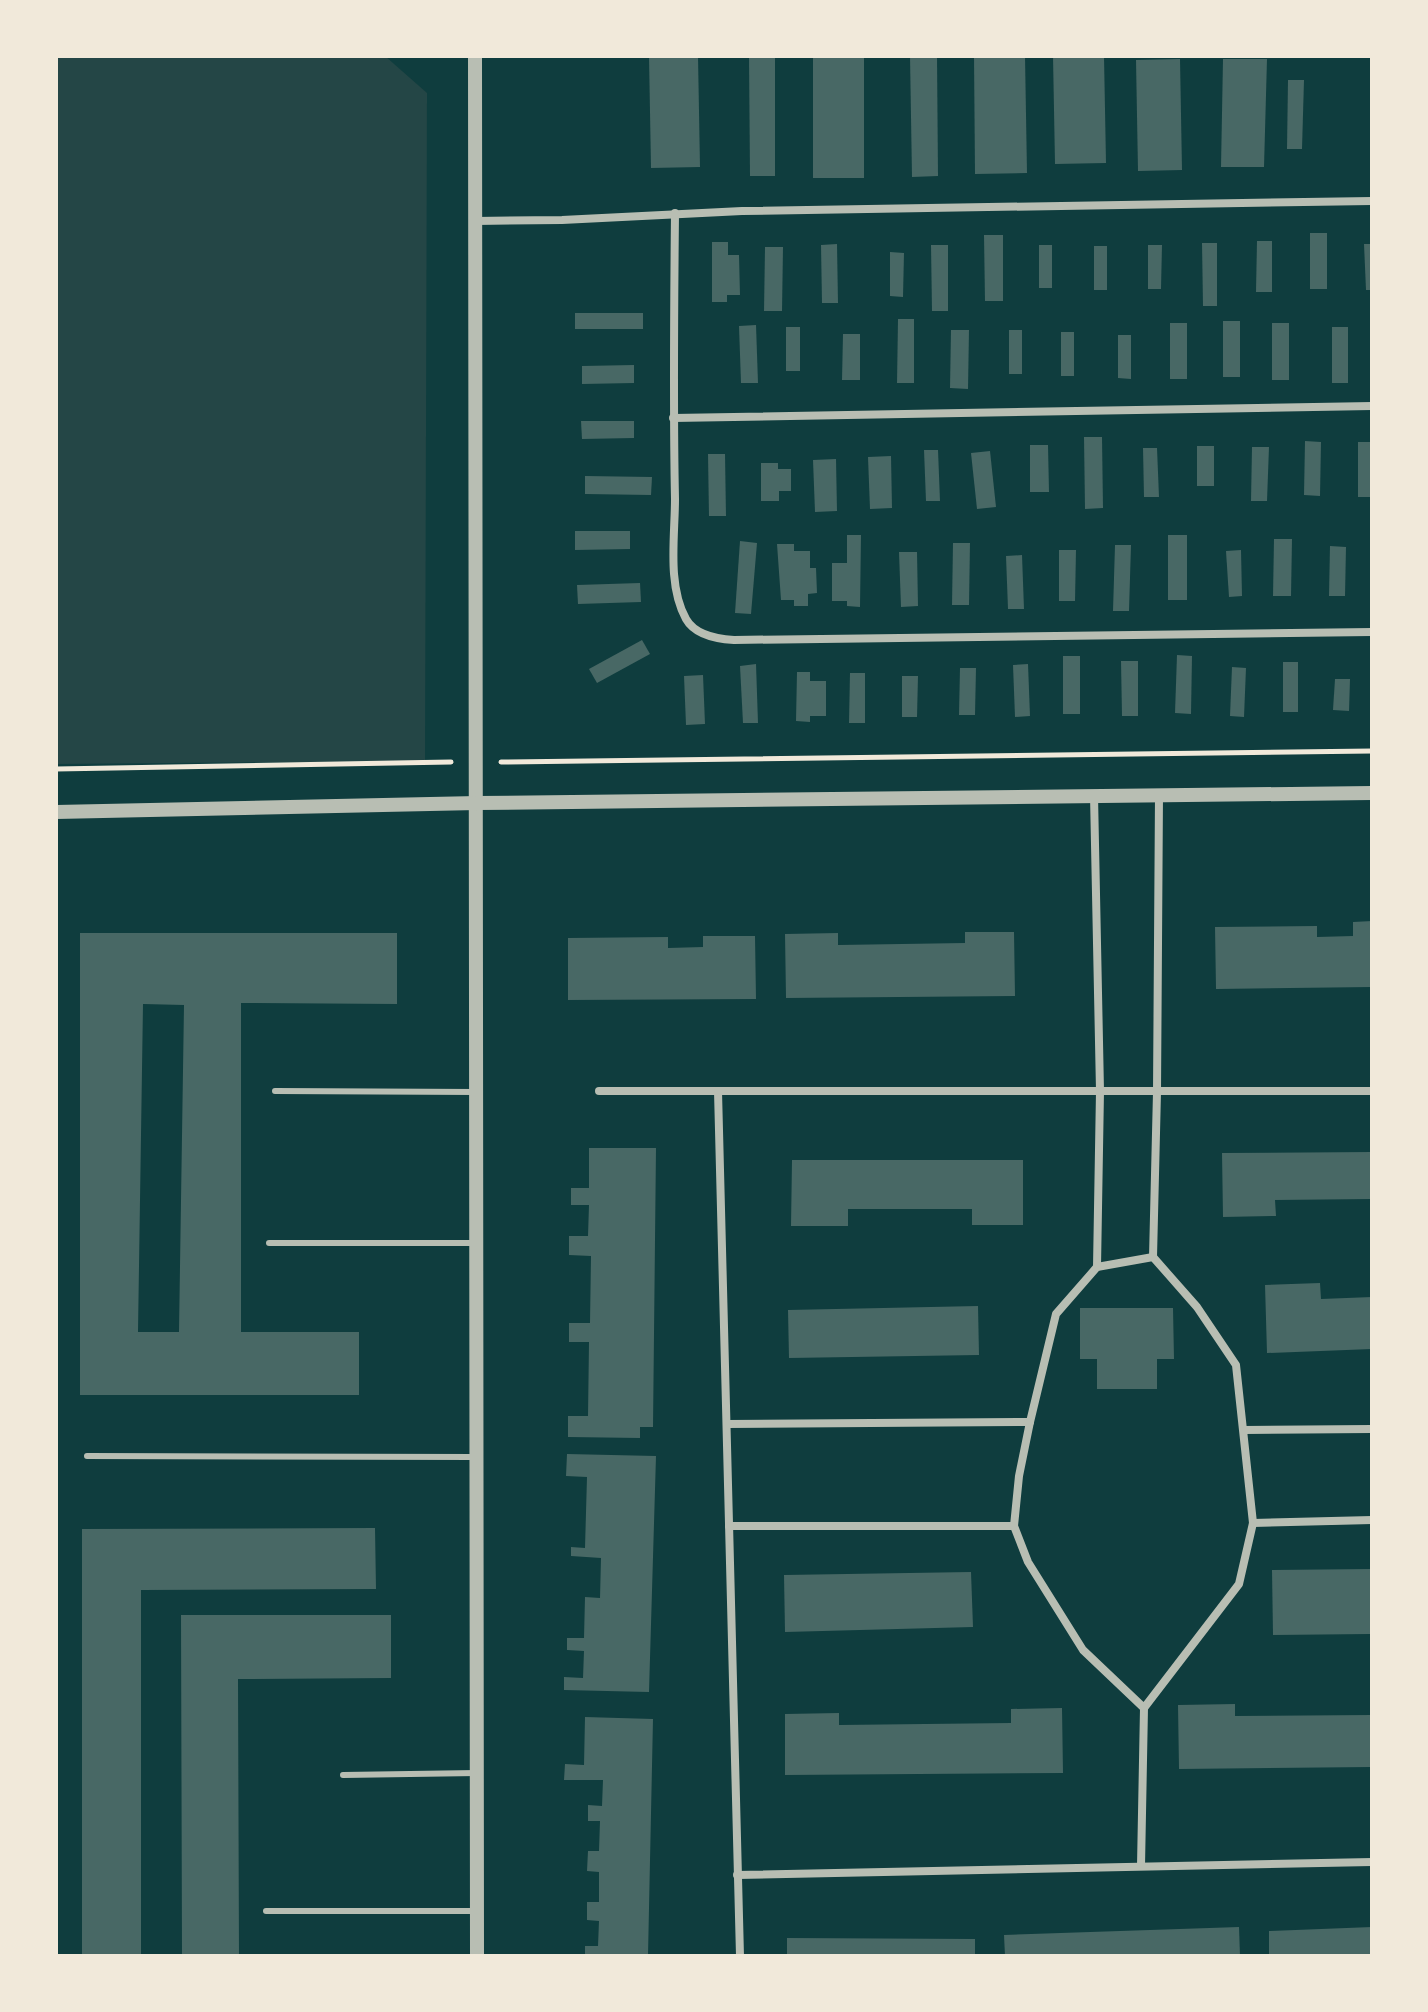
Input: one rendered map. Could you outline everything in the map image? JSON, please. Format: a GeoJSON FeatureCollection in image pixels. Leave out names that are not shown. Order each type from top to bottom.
{"type":"FeatureCollection","features":[{"type":"Feature","properties":{"kind":"street"},"geometry":{"type":"LineString","coordinates":[[475,56],[477,1956]]}},
{"type":"Feature","properties":{"kind":"street"},"geometry":{"type":"LineString","coordinates":[[475,221],[577,220],[675,213],[1372,201]]}},
{"type":"Feature","properties":{"kind":"street"},"geometry":{"type":"LineString","coordinates":[[675,213],[673,418],[676,586],[688,622],[696,630],[721,640],[1372,632]]}},
{"type":"Feature","properties":{"kind":"street"},"geometry":{"type":"LineString","coordinates":[[673,418],[1372,406]]}},
{"type":"Feature","properties":{"kind":"street"},"geometry":{"type":"LineString","coordinates":[[56,812],[477,803],[1372,793]]}},
{"type":"Feature","properties":{"kind":"street"},"geometry":{"type":"LineString","coordinates":[[1094,795],[1100,1091],[1097,1267]]}},
{"type":"Feature","properties":{"kind":"street"},"geometry":{"type":"LineString","coordinates":[[1141,1866],[1144,1708],[1239,1584],[1253,1523],[1236,1365],[1197,1307],[1153,1257],[1159,795]]}},
{"type":"Feature","properties":{"kind":"street"},"geometry":{"type":"LineString","coordinates":[[599,1091],[1372,1091]]}},
{"type":"Feature","properties":{"kind":"street"},"geometry":{"type":"LineString","coordinates":[[718,1091],[740,1956]]}},
{"type":"Feature","properties":{"kind":"street"},"geometry":{"type":"LineString","coordinates":[[1144,1708],[1083,1650],[1028,1562],[1014,1526],[1019,1476],[1056,1314],[1097,1267],[1153,1257]]}},
{"type":"Feature","properties":{"kind":"street"},"geometry":{"type":"LineString","coordinates":[[727,1424],[1030,1422]]}},
{"type":"Feature","properties":{"kind":"street"},"geometry":{"type":"LineString","coordinates":[[1244,1430],[1372,1429]]}},
{"type":"Feature","properties":{"kind":"street"},"geometry":{"type":"LineString","coordinates":[[1253,1523],[1372,1520]]}},
{"type":"Feature","properties":{"kind":"street"},"geometry":{"type":"LineString","coordinates":[[729,1526],[1014,1526]]}},
{"type":"Feature","properties":{"kind":"street"},"geometry":{"type":"LineString","coordinates":[[737,1875],[1372,1862]]}},
{"type":"Feature","properties":{"kind":"lane"},"geometry":{"type":"LineString","coordinates":[[275,1091],[477,1092]]}},
{"type":"Feature","properties":{"kind":"lane"},"geometry":{"type":"LineString","coordinates":[[269,1243],[477,1243]]}},
{"type":"Feature","properties":{"kind":"lane"},"geometry":{"type":"LineString","coordinates":[[87,1456],[477,1457]]}},
{"type":"Feature","properties":{"kind":"lane"},"geometry":{"type":"LineString","coordinates":[[343,1775],[477,1773]]}},
{"type":"Feature","properties":{"kind":"lane"},"geometry":{"type":"LineString","coordinates":[[266,1911],[477,1911]]}},
{"type":"Feature","properties":{"kind":"path"},"geometry":{"type":"LineString","coordinates":[[56,769],[1372,751]]}},
{"type":"Feature","properties":{"kind":"shaded area"},"geometry":{"type":"Polygon","coordinates":[[[56,56],[385,56],[427,93],[425,761],[56,764],[56,56]]]}},
{"type":"Feature","properties":{"kind":"building"},"geometry":{"type":"Polygon","coordinates":[[[649,56],[698,56],[700,167],[651,168],[649,56]]]}},
{"type":"Feature","properties":{"kind":"building"},"geometry":{"type":"Polygon","coordinates":[[[749,56],[775,56],[775,176],[750,176],[749,56]]]}},
{"type":"Feature","properties":{"kind":"building"},"geometry":{"type":"Polygon","coordinates":[[[813,56],[864,56],[864,178],[813,178],[813,56]]]}},
{"type":"Feature","properties":{"kind":"building"},"geometry":{"type":"Polygon","coordinates":[[[910,56],[937,56],[938,176],[912,177],[910,56]]]}},
{"type":"Feature","properties":{"kind":"building"},"geometry":{"type":"Polygon","coordinates":[[[974,56],[1025,56],[1027,173],[975,174],[974,56]]]}},
{"type":"Feature","properties":{"kind":"building"},"geometry":{"type":"Polygon","coordinates":[[[1053,56],[1104,56],[1106,163],[1055,164],[1053,56]]]}},
{"type":"Feature","properties":{"kind":"building"},"geometry":{"type":"Polygon","coordinates":[[[1180,59],[1182,170],[1138,171],[1136,60],[1180,59]]]}},
{"type":"Feature","properties":{"kind":"building"},"geometry":{"type":"Polygon","coordinates":[[[1223,59],[1267,59],[1264,167],[1221,167],[1223,59]]]}},
{"type":"Feature","properties":{"kind":"building"},"geometry":{"type":"Polygon","coordinates":[[[1288,80],[1304,80],[1302,149],[1287,149],[1288,80]]]}},
{"type":"Feature","properties":{"kind":"building"},"geometry":{"type":"Polygon","coordinates":[[[1310,233],[1327,233],[1327,289],[1310,289],[1310,233]]]}},
{"type":"Feature","properties":{"kind":"building"},"geometry":{"type":"Polygon","coordinates":[[[984,235],[1003,235],[1003,301],[985,301],[984,235]]]}},
{"type":"Feature","properties":{"kind":"building"},"geometry":{"type":"Polygon","coordinates":[[[1257,241],[1272,241],[1272,292],[1256,292],[1257,241]]]}},
{"type":"Feature","properties":{"kind":"building"},"geometry":{"type":"Polygon","coordinates":[[[712,242],[728,242],[728,255],[739,255],[740,295],[727,295],[727,302],[712,302],[712,242]]]}},
{"type":"Feature","properties":{"kind":"building"},"geometry":{"type":"Polygon","coordinates":[[[1202,243],[1217,243],[1217,306],[1203,306],[1202,243]]]}},
{"type":"Feature","properties":{"kind":"building"},"geometry":{"type":"Polygon","coordinates":[[[837,244],[838,303],[822,303],[821,245],[837,244]]]}},
{"type":"Feature","properties":{"kind":"building"},"geometry":{"type":"Polygon","coordinates":[[[1364,244],[1372,244],[1372,290],[1366,290],[1364,244]]]}},
{"type":"Feature","properties":{"kind":"building"},"geometry":{"type":"Polygon","coordinates":[[[931,245],[948,245],[948,311],[932,311],[931,245]]]}},
{"type":"Feature","properties":{"kind":"building"},"geometry":{"type":"Polygon","coordinates":[[[1039,245],[1052,245],[1052,288],[1039,288],[1039,245]]]}},
{"type":"Feature","properties":{"kind":"building"},"geometry":{"type":"Polygon","coordinates":[[[1148,245],[1162,245],[1161,289],[1148,289],[1148,245]]]}},
{"type":"Feature","properties":{"kind":"building"},"geometry":{"type":"Polygon","coordinates":[[[1094,246],[1107,246],[1107,290],[1094,290],[1094,246]]]}},
{"type":"Feature","properties":{"kind":"building"},"geometry":{"type":"Polygon","coordinates":[[[765,247],[783,247],[782,311],[764,311],[765,247]]]}},
{"type":"Feature","properties":{"kind":"building"},"geometry":{"type":"Polygon","coordinates":[[[890,252],[904,253],[903,297],[890,296],[890,252]]]}},
{"type":"Feature","properties":{"kind":"building"},"geometry":{"type":"Polygon","coordinates":[[[575,313],[643,313],[643,329],[575,329],[575,313]]]}},
{"type":"Feature","properties":{"kind":"building"},"geometry":{"type":"Polygon","coordinates":[[[898,319],[914,319],[914,383],[897,383],[898,319]]]}},
{"type":"Feature","properties":{"kind":"building"},"geometry":{"type":"Polygon","coordinates":[[[1223,321],[1240,321],[1240,377],[1223,377],[1223,321]]]}},
{"type":"Feature","properties":{"kind":"building"},"geometry":{"type":"Polygon","coordinates":[[[1170,323],[1187,323],[1187,379],[1170,379],[1170,323]]]}},
{"type":"Feature","properties":{"kind":"building"},"geometry":{"type":"Polygon","coordinates":[[[1272,323],[1289,323],[1289,380],[1272,380],[1272,323]]]}},
{"type":"Feature","properties":{"kind":"building"},"geometry":{"type":"Polygon","coordinates":[[[756,325],[758,383],[741,383],[739,326],[756,325]]]}},
{"type":"Feature","properties":{"kind":"building"},"geometry":{"type":"Polygon","coordinates":[[[786,327],[800,327],[800,371],[786,371],[786,327]]]}},
{"type":"Feature","properties":{"kind":"building"},"geometry":{"type":"Polygon","coordinates":[[[1332,327],[1348,327],[1348,383],[1332,383],[1332,327]]]}},
{"type":"Feature","properties":{"kind":"building"},"geometry":{"type":"Polygon","coordinates":[[[951,330],[969,330],[968,389],[950,388],[951,330]]]}},
{"type":"Feature","properties":{"kind":"building"},"geometry":{"type":"Polygon","coordinates":[[[1009,330],[1022,330],[1022,374],[1009,374],[1009,330]]]}},
{"type":"Feature","properties":{"kind":"building"},"geometry":{"type":"Polygon","coordinates":[[[1061,332],[1074,332],[1074,376],[1061,376],[1061,332]]]}},
{"type":"Feature","properties":{"kind":"building"},"geometry":{"type":"Polygon","coordinates":[[[843,334],[860,334],[860,380],[842,380],[843,334]]]}},
{"type":"Feature","properties":{"kind":"building"},"geometry":{"type":"Polygon","coordinates":[[[1118,335],[1131,335],[1131,379],[1118,378],[1118,335]]]}},
{"type":"Feature","properties":{"kind":"building"},"geometry":{"type":"Polygon","coordinates":[[[634,365],[634,383],[582,384],[582,366],[634,365]]]}},
{"type":"Feature","properties":{"kind":"building"},"geometry":{"type":"Polygon","coordinates":[[[581,421],[634,421],[634,438],[582,439],[581,421]]]}},
{"type":"Feature","properties":{"kind":"building"},"geometry":{"type":"Polygon","coordinates":[[[1084,437],[1102,437],[1103,508],[1085,509],[1084,437]]]}},
{"type":"Feature","properties":{"kind":"building"},"geometry":{"type":"Polygon","coordinates":[[[1305,441],[1321,442],[1320,496],[1304,495],[1305,441]]]}},
{"type":"Feature","properties":{"kind":"building"},"geometry":{"type":"Polygon","coordinates":[[[1358,442],[1372,442],[1372,497],[1358,497],[1358,442]]]}},
{"type":"Feature","properties":{"kind":"building"},"geometry":{"type":"Polygon","coordinates":[[[1030,445],[1048,445],[1049,492],[1030,492],[1030,445]]]}},
{"type":"Feature","properties":{"kind":"building"},"geometry":{"type":"Polygon","coordinates":[[[1197,446],[1214,446],[1214,486],[1197,486],[1197,446]]]}},
{"type":"Feature","properties":{"kind":"building"},"geometry":{"type":"Polygon","coordinates":[[[1252,447],[1269,447],[1267,501],[1251,501],[1252,447]]]}},
{"type":"Feature","properties":{"kind":"building"},"geometry":{"type":"Polygon","coordinates":[[[1143,448],[1157,448],[1159,497],[1144,497],[1143,448]]]}},
{"type":"Feature","properties":{"kind":"building"},"geometry":{"type":"Polygon","coordinates":[[[924,450],[938,450],[940,501],[926,501],[924,450]]]}},
{"type":"Feature","properties":{"kind":"building"},"geometry":{"type":"Polygon","coordinates":[[[990,451],[996,507],[977,509],[971,453],[990,451]]]}},
{"type":"Feature","properties":{"kind":"building"},"geometry":{"type":"Polygon","coordinates":[[[708,454],[725,454],[726,516],[709,516],[708,454]]]}},
{"type":"Feature","properties":{"kind":"building"},"geometry":{"type":"Polygon","coordinates":[[[891,456],[892,508],[870,509],[868,457],[891,456]]]}},
{"type":"Feature","properties":{"kind":"building"},"geometry":{"type":"Polygon","coordinates":[[[836,459],[837,511],[815,512],[813,460],[836,459]]]}},
{"type":"Feature","properties":{"kind":"building"},"geometry":{"type":"Polygon","coordinates":[[[761,463],[778,463],[778,469],[791,469],[791,491],[779,491],[779,501],[761,501],[761,463]]]}},
{"type":"Feature","properties":{"kind":"building"},"geometry":{"type":"Polygon","coordinates":[[[585,476],[652,477],[651,495],[585,494],[585,476]]]}},
{"type":"Feature","properties":{"kind":"building"},"geometry":{"type":"Polygon","coordinates":[[[575,531],[630,531],[630,549],[575,550],[575,531]]]}},
{"type":"Feature","properties":{"kind":"building"},"geometry":{"type":"Polygon","coordinates":[[[847,535],[861,535],[860,607],[847,606],[847,601],[832,601],[832,563],[847,563],[847,535]]]}},
{"type":"Feature","properties":{"kind":"building"},"geometry":{"type":"Polygon","coordinates":[[[1168,535],[1187,535],[1187,600],[1168,600],[1168,535]]]}},
{"type":"Feature","properties":{"kind":"building"},"geometry":{"type":"Polygon","coordinates":[[[1274,539],[1292,539],[1291,596],[1273,596],[1274,539]]]}},
{"type":"Feature","properties":{"kind":"building"},"geometry":{"type":"Polygon","coordinates":[[[740,541],[757,543],[751,614],[735,613],[740,541]]]}},
{"type":"Feature","properties":{"kind":"building"},"geometry":{"type":"Polygon","coordinates":[[[953,543],[970,543],[969,605],[952,605],[953,543]]]}},
{"type":"Feature","properties":{"kind":"building"},"geometry":{"type":"Polygon","coordinates":[[[777,544],[794,544],[794,551],[810,551],[810,568],[816,568],[817,593],[808,594],[808,606],[794,606],[794,600],[781,600],[777,544]]]}},
{"type":"Feature","properties":{"kind":"building"},"geometry":{"type":"Polygon","coordinates":[[[1115,545],[1131,545],[1129,611],[1113,611],[1115,545]]]}},
{"type":"Feature","properties":{"kind":"building"},"geometry":{"type":"Polygon","coordinates":[[[1330,546],[1346,547],[1345,596],[1329,596],[1330,546]]]}},
{"type":"Feature","properties":{"kind":"building"},"geometry":{"type":"Polygon","coordinates":[[[1059,550],[1076,550],[1075,601],[1059,601],[1059,550]]]}},
{"type":"Feature","properties":{"kind":"building"},"geometry":{"type":"Polygon","coordinates":[[[1241,550],[1242,596],[1229,597],[1226,551],[1241,550]]]}},
{"type":"Feature","properties":{"kind":"building"},"geometry":{"type":"Polygon","coordinates":[[[899,552],[917,552],[918,606],[901,607],[899,552]]]}},
{"type":"Feature","properties":{"kind":"building"},"geometry":{"type":"Polygon","coordinates":[[[1022,555],[1024,609],[1008,609],[1006,556],[1022,555]]]}},
{"type":"Feature","properties":{"kind":"building"},"geometry":{"type":"Polygon","coordinates":[[[640,583],[641,602],[578,604],[577,585],[640,583]]]}},
{"type":"Feature","properties":{"kind":"building"},"geometry":{"type":"Polygon","coordinates":[[[642,640],[650,654],[597,683],[589,669],[642,640]]]}},
{"type":"Feature","properties":{"kind":"building"},"geometry":{"type":"Polygon","coordinates":[[[1177,655],[1192,656],[1191,714],[1175,713],[1177,655]]]}},
{"type":"Feature","properties":{"kind":"building"},"geometry":{"type":"Polygon","coordinates":[[[1063,656],[1080,656],[1080,714],[1063,714],[1063,656]]]}},
{"type":"Feature","properties":{"kind":"building"},"geometry":{"type":"Polygon","coordinates":[[[1121,661],[1138,661],[1138,716],[1122,716],[1121,661]]]}},
{"type":"Feature","properties":{"kind":"building"},"geometry":{"type":"Polygon","coordinates":[[[1283,662],[1298,662],[1298,712],[1283,712],[1283,662]]]}},
{"type":"Feature","properties":{"kind":"building"},"geometry":{"type":"Polygon","coordinates":[[[756,664],[758,723],[743,723],[740,666],[756,664]]]}},
{"type":"Feature","properties":{"kind":"building"},"geometry":{"type":"Polygon","coordinates":[[[1028,664],[1030,716],[1015,717],[1013,665],[1028,664]]]}},
{"type":"Feature","properties":{"kind":"building"},"geometry":{"type":"Polygon","coordinates":[[[1232,667],[1246,668],[1244,717],[1230,716],[1232,667]]]}},
{"type":"Feature","properties":{"kind":"building"},"geometry":{"type":"Polygon","coordinates":[[[960,668],[976,668],[975,715],[959,715],[960,668]]]}},
{"type":"Feature","properties":{"kind":"building"},"geometry":{"type":"Polygon","coordinates":[[[797,672],[810,672],[810,681],[826,681],[826,716],[810,716],[810,722],[796,721],[797,672]]]}},
{"type":"Feature","properties":{"kind":"building"},"geometry":{"type":"Polygon","coordinates":[[[850,673],[865,673],[865,723],[849,723],[850,673]]]}},
{"type":"Feature","properties":{"kind":"building"},"geometry":{"type":"Polygon","coordinates":[[[703,675],[705,724],[686,725],[684,676],[703,675]]]}},
{"type":"Feature","properties":{"kind":"building"},"geometry":{"type":"Polygon","coordinates":[[[902,676],[918,676],[917,717],[902,717],[902,676]]]}},
{"type":"Feature","properties":{"kind":"building"},"geometry":{"type":"Polygon","coordinates":[[[1335,679],[1350,679],[1349,711],[1333,710],[1335,679]]]}},
{"type":"Feature","properties":{"kind":"building"},"geometry":{"type":"Polygon","coordinates":[[[1372,921],[1372,987],[1216,989],[1215,927],[1317,926],[1317,937],[1353,936],[1353,922],[1372,921]]]}},
{"type":"Feature","properties":{"kind":"building"},"geometry":{"type":"Polygon","coordinates":[[[965,932],[1014,932],[1015,996],[786,998],[785,934],[838,933],[838,945],[965,943],[965,932]]]}},
{"type":"Feature","properties":{"kind":"building"},"geometry":{"type":"Polygon","coordinates":[[[80,933],[397,933],[397,1004],[241,1003],[241,1332],[359,1332],[359,1395],[80,1395],[80,933]],[[143,1004],[138,1332],[179,1332],[184,1005],[143,1004]]]}},
{"type":"Feature","properties":{"kind":"building"},"geometry":{"type":"Polygon","coordinates":[[[703,936],[755,936],[756,999],[568,1000],[568,938],[668,937],[668,948],[703,947],[703,936]]]}},
{"type":"Feature","properties":{"kind":"building"},"geometry":{"type":"Polygon","coordinates":[[[589,1148],[656,1148],[653,1427],[640,1427],[640,1438],[568,1437],[568,1416],[588,1416],[589,1342],[569,1342],[569,1323],[590,1323],[591,1256],[569,1255],[569,1236],[588,1236],[589,1205],[571,1205],[571,1188],[589,1188],[589,1148]]]}},
{"type":"Feature","properties":{"kind":"building"},"geometry":{"type":"Polygon","coordinates":[[[1372,1152],[1372,1199],[1275,1200],[1276,1216],[1223,1217],[1222,1153],[1372,1152]]]}},
{"type":"Feature","properties":{"kind":"building"},"geometry":{"type":"Polygon","coordinates":[[[792,1160],[1023,1160],[1023,1225],[972,1225],[972,1209],[848,1209],[848,1226],[791,1226],[792,1160]]]}},
{"type":"Feature","properties":{"kind":"building"},"geometry":{"type":"Polygon","coordinates":[[[1320,1283],[1321,1299],[1372,1297],[1372,1349],[1267,1353],[1265,1285],[1320,1283]]]}},
{"type":"Feature","properties":{"kind":"building"},"geometry":{"type":"Polygon","coordinates":[[[978,1306],[979,1355],[789,1358],[788,1310],[978,1306]]]}},
{"type":"Feature","properties":{"kind":"building"},"geometry":{"type":"Polygon","coordinates":[[[1080,1308],[1173,1308],[1174,1359],[1157,1359],[1157,1389],[1097,1389],[1097,1359],[1080,1359],[1080,1308]]]}},
{"type":"Feature","properties":{"kind":"building"},"geometry":{"type":"Polygon","coordinates":[[[567,1454],[656,1456],[649,1692],[564,1690],[564,1677],[583,1678],[584,1651],[567,1650],[567,1638],[584,1638],[585,1597],[600,1598],[601,1558],[571,1556],[571,1547],[585,1548],[587,1477],[566,1476],[567,1454]]]}},
{"type":"Feature","properties":{"kind":"building"},"geometry":{"type":"Polygon","coordinates":[[[375,1528],[376,1589],[141,1590],[141,1956],[82,1956],[82,1529],[375,1528]]]}},
{"type":"Feature","properties":{"kind":"building"},"geometry":{"type":"Polygon","coordinates":[[[1372,1569],[1370,1634],[1273,1635],[1272,1570],[1372,1569]]]}},
{"type":"Feature","properties":{"kind":"building"},"geometry":{"type":"Polygon","coordinates":[[[971,1572],[973,1627],[785,1632],[784,1575],[971,1572]]]}},
{"type":"Feature","properties":{"kind":"building"},"geometry":{"type":"Polygon","coordinates":[[[181,1615],[391,1615],[391,1678],[238,1679],[239,1956],[182,1956],[181,1615]]]}},
{"type":"Feature","properties":{"kind":"building"},"geometry":{"type":"Polygon","coordinates":[[[1235,1704],[1235,1716],[1372,1715],[1372,1767],[1179,1769],[1178,1705],[1235,1704]]]}},
{"type":"Feature","properties":{"kind":"building"},"geometry":{"type":"Polygon","coordinates":[[[1062,1708],[1063,1773],[785,1775],[785,1714],[839,1713],[839,1725],[1011,1723],[1011,1709],[1062,1708]]]}},
{"type":"Feature","properties":{"kind":"building"},"geometry":{"type":"Polygon","coordinates":[[[585,1717],[653,1719],[648,1956],[585,1956],[585,1946],[598,1946],[599,1921],[587,1920],[587,1902],[599,1902],[599,1872],[587,1871],[588,1851],[599,1851],[600,1821],[588,1821],[588,1805],[602,1806],[603,1780],[564,1780],[565,1764],[584,1765],[585,1717]]]}},
{"type":"Feature","properties":{"kind":"building"},"geometry":{"type":"Polygon","coordinates":[[[1239,1927],[1240,1956],[1005,1956],[1004,1935],[1239,1927]]]}},
{"type":"Feature","properties":{"kind":"building"},"geometry":{"type":"Polygon","coordinates":[[[1372,1927],[1372,1956],[1269,1956],[1269,1931],[1372,1927]]]}},
{"type":"Feature","properties":{"kind":"building"},"geometry":{"type":"Polygon","coordinates":[[[787,1938],[975,1939],[975,1956],[787,1956],[787,1938]]]}}]}
